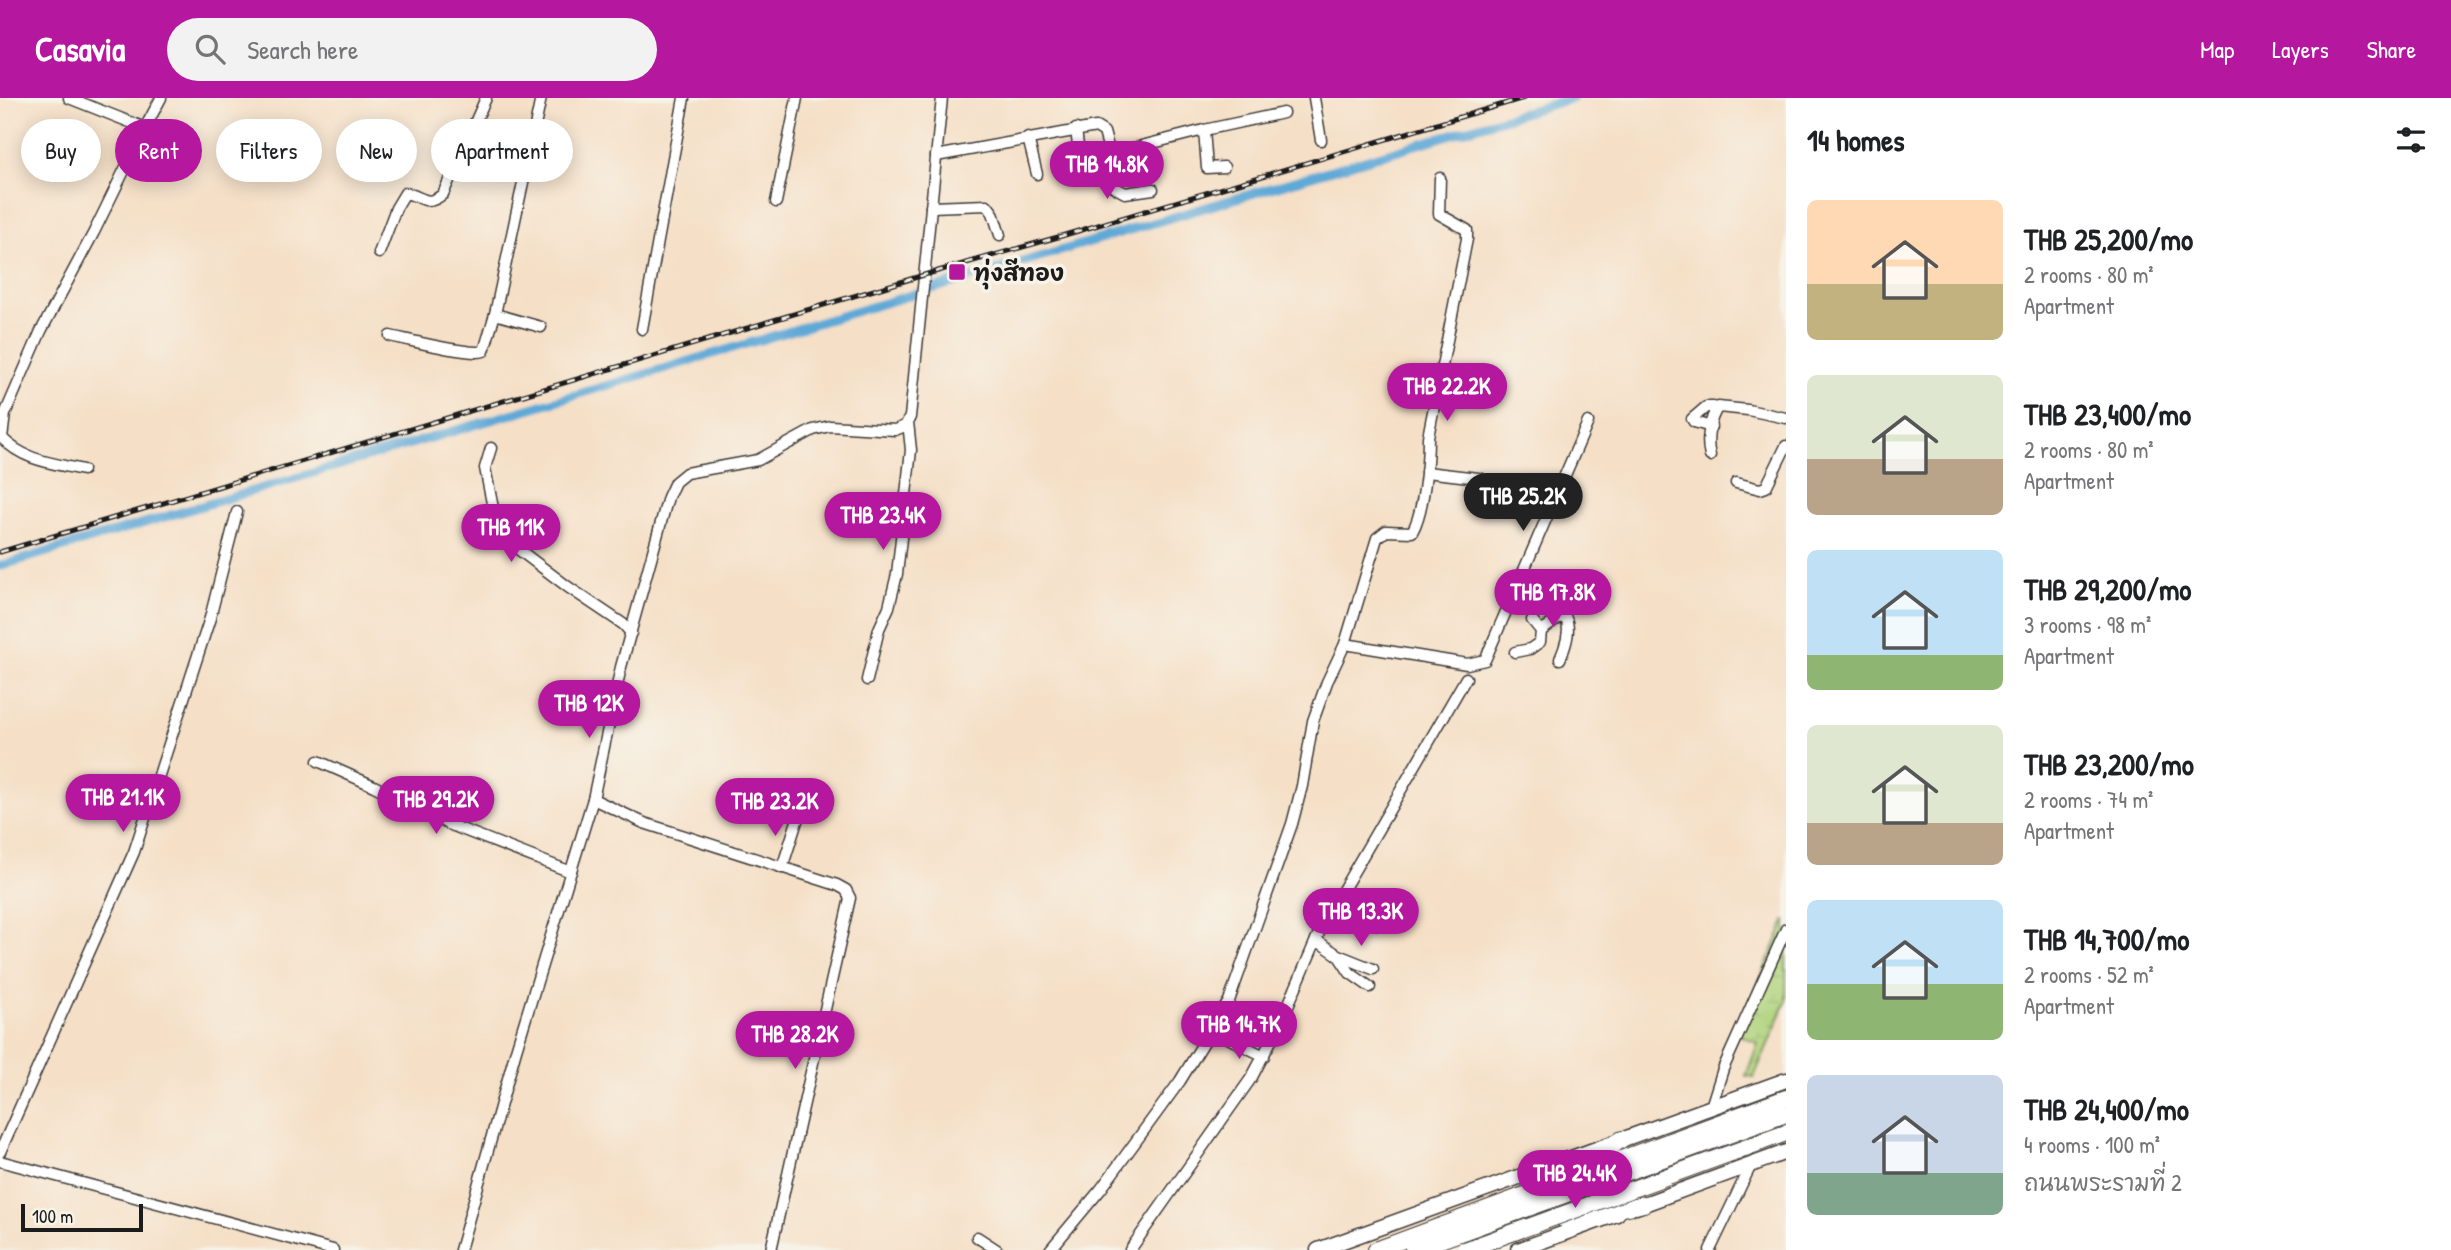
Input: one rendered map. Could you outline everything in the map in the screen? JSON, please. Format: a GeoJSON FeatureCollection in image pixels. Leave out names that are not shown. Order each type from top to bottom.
{"type":"FeatureCollection","features":[{"type":"Feature","properties":{"kind":"highway"},"geometry":{"type":"LineString","coordinates":[[1376,1250],[1786,1098]]}},
{"type":"Feature","properties":{"kind":"highway"},"geometry":{"type":"LineString","coordinates":[[1413,1250],[1786,1114]]}},
{"type":"Feature","properties":{"kind":"highway"},"geometry":{"type":"LineString","coordinates":[[1464,1250],[1786,1133]]}},
{"type":"Feature","properties":{"kind":"highway"},"geometry":{"type":"LineString","coordinates":[[1464,1250],[1786,1133]]}},
{"type":"Feature","properties":{"kind":"highway"},"geometry":{"type":"LineString","coordinates":[[1526,1194],[1604,1152],[1622,1139]]}},
{"type":"Feature","properties":{"kind":"highway"},"geometry":{"type":"LineString","coordinates":[[1535,1224],[1644,1204]]}},
{"type":"Feature","properties":{"kind":"main road"},"geometry":{"type":"LineString","coordinates":[[1318,1250],[1786,1080]]}},
{"type":"Feature","properties":{"kind":"main road"},"geometry":{"type":"LineString","coordinates":[[1518,1250],[1786,1152]]}},
{"type":"Feature","properties":{"kind":"street"},"geometry":{"type":"LineString","coordinates":[[69,98],[122,119]]}},
{"type":"Feature","properties":{"kind":"street"},"geometry":{"type":"LineString","coordinates":[[150,119],[161,98]]}},
{"type":"Feature","properties":{"kind":"street"},"geometry":{"type":"LineString","coordinates":[[379,253],[396,208],[405,193],[428,202],[443,194],[486,98]]}},
{"type":"Feature","properties":{"kind":"street"},"geometry":{"type":"LineString","coordinates":[[390,336],[480,353],[486,347],[541,98]]}},
{"type":"Feature","properties":{"kind":"street"},"geometry":{"type":"LineString","coordinates":[[642,329],[684,98]]}},
{"type":"Feature","properties":{"kind":"street"},"geometry":{"type":"LineString","coordinates":[[776,202],[797,98]]}},
{"type":"Feature","properties":{"kind":"street"},"geometry":{"type":"LineString","coordinates":[[867,680],[879,629],[889,607],[897,574],[911,450],[908,422],[942,98]]}},
{"type":"Feature","properties":{"kind":"street"},"geometry":{"type":"LineString","coordinates":[[1314,98],[1321,140]]}},
{"type":"Feature","properties":{"kind":"street"},"geometry":{"type":"LineString","coordinates":[[1110,154],[1201,130],[1283,113]]}},
{"type":"Feature","properties":{"kind":"street"},"geometry":{"type":"LineString","coordinates":[[936,156],[1076,129],[1100,128],[1104,132],[1110,154],[1114,187],[1125,192],[1153,189]]}},
{"type":"Feature","properties":{"kind":"street"},"geometry":{"type":"LineString","coordinates":[[1076,129],[1081,172]]}},
{"type":"Feature","properties":{"kind":"street"},"geometry":{"type":"LineString","coordinates":[[1201,130],[1206,167],[1224,167]]}},
{"type":"Feature","properties":{"kind":"street"},"geometry":{"type":"LineString","coordinates":[[1201,130],[1201,176]]}},
{"type":"Feature","properties":{"kind":"street"},"geometry":{"type":"LineString","coordinates":[[1028,138],[1037,174]]}},
{"type":"Feature","properties":{"kind":"street"},"geometry":{"type":"LineString","coordinates":[[1050,1250],[1076,1222],[1165,1102],[1229,1001],[1292,824],[1302,786],[1313,722],[1327,682],[1345,644],[1377,538],[1386,531],[1412,532],[1416,525],[1426,472],[1428,437],[1467,239],[1467,230],[1463,226],[1439,214],[1440,178]]}},
{"type":"Feature","properties":{"kind":"street"},"geometry":{"type":"LineString","coordinates":[[83,470],[30,458],[12,449],[2,438],[1,430],[5,414],[41,331],[119,182]]}},
{"type":"Feature","properties":{"kind":"street"},"geometry":{"type":"LineString","coordinates":[[931,207],[976,203],[987,205],[993,213],[1000,235]]}},
{"type":"Feature","properties":{"kind":"street"},"geometry":{"type":"LineString","coordinates":[[495,314],[541,327]]}},
{"type":"Feature","properties":{"kind":"street"},"geometry":{"type":"LineString","coordinates":[[1711,427],[1692,419],[1706,407],[1730,407],[1786,418]]}},
{"type":"Feature","properties":{"kind":"street"},"geometry":{"type":"LineString","coordinates":[[1710,456],[1708,445],[1716,409]]}},
{"type":"Feature","properties":{"kind":"street"},"geometry":{"type":"LineString","coordinates":[[460,1250],[516,1050],[593,799],[631,633],[668,497],[680,476],[686,472],[758,460],[813,430],[831,426],[895,430],[902,429],[908,422]]}},
{"type":"Feature","properties":{"kind":"street"},"geometry":{"type":"LineString","coordinates":[[1345,644],[1467,664],[1479,663],[1489,655],[1588,422]]}},
{"type":"Feature","properties":{"kind":"street"},"geometry":{"type":"LineString","coordinates":[[1736,483],[1760,489],[1766,487],[1786,446]]}},
{"type":"Feature","properties":{"kind":"street"},"geometry":{"type":"LineString","coordinates":[[491,447],[485,468],[496,523],[506,540],[623,624],[631,633]]}},
{"type":"Feature","properties":{"kind":"street"},"geometry":{"type":"LineString","coordinates":[[1426,472],[1478,478],[1507,488]]}},
{"type":"Feature","properties":{"kind":"street"},"geometry":{"type":"LineString","coordinates":[[0,1152],[134,852],[210,618],[237,512]]}},
{"type":"Feature","properties":{"kind":"street"},"geometry":{"type":"LineString","coordinates":[[1518,585],[1532,592]]}},
{"type":"Feature","properties":{"kind":"street"},"geometry":{"type":"LineString","coordinates":[[1545,598],[1555,603],[1564,615],[1569,632],[1560,659]]}},
{"type":"Feature","properties":{"kind":"street"},"geometry":{"type":"LineString","coordinates":[[1541,631],[1564,615]]}},
{"type":"Feature","properties":{"kind":"street"},"geometry":{"type":"LineString","coordinates":[[1516,652],[1536,646],[1542,638],[1541,631],[1532,620]]}},
{"type":"Feature","properties":{"kind":"street"},"geometry":{"type":"LineString","coordinates":[[1130,1250],[1240,1096],[1264,1056],[1335,903],[1466,678]]}},
{"type":"Feature","properties":{"kind":"street"},"geometry":{"type":"LineString","coordinates":[[318,761],[446,823],[571,872]]}},
{"type":"Feature","properties":{"kind":"street"},"geometry":{"type":"LineString","coordinates":[[593,799],[644,823],[837,885],[846,890],[850,898],[771,1250]]}},
{"type":"Feature","properties":{"kind":"street"},"geometry":{"type":"LineString","coordinates":[[782,868],[799,818]]}},
{"type":"Feature","properties":{"kind":"street"},"geometry":{"type":"LineString","coordinates":[[1335,903],[1376,924],[1380,924],[1392,907]]}},
{"type":"Feature","properties":{"kind":"street"},"geometry":{"type":"LineString","coordinates":[[1711,1107],[1723,1069],[1786,929]]}},
{"type":"Feature","properties":{"kind":"street"},"geometry":{"type":"LineString","coordinates":[[1316,940],[1338,955],[1373,970]]}},
{"type":"Feature","properties":{"kind":"street"},"geometry":{"type":"LineString","coordinates":[[1338,955],[1350,973],[1370,987]]}},
{"type":"Feature","properties":{"kind":"street"},"geometry":{"type":"LineString","coordinates":[[1228,1038],[1264,1056]]}},
{"type":"Feature","properties":{"kind":"street"},"geometry":{"type":"LineString","coordinates":[[0,1161],[333,1250]]}},
{"type":"Feature","properties":{"kind":"street"},"geometry":{"type":"LineString","coordinates":[[1710,1250],[1751,1165]]}},
{"type":"Feature","properties":{"kind":"street"},"geometry":{"type":"LineString","coordinates":[[977,1237],[997,1250]]}},
{"type":"Feature","properties":{"kind":"green space"},"geometry":{"type":"Polygon","coordinates":[[[1786,919],[1786,1002],[1754,1077],[1746,1076],[1758,1043],[1737,1034],[1786,919]]]}},
{"type":"Feature","properties":{"kind":"waterway"},"geometry":{"type":"LineString","coordinates":[[932,289],[1573,98]]}},
{"type":"Feature","properties":{"kind":"waterway"},"geometry":{"type":"LineString","coordinates":[[0,566],[918,293]]}},
{"type":"Feature","properties":{"kind":"railway"},"geometry":{"type":"LineString","coordinates":[[0,552],[1524,98]]}},
{"type":"Feature","properties":{"kind":"place","name":"ทุ่งสีทอง"},"geometry":{"type":"Point","coordinates":[957,272]}}]}
